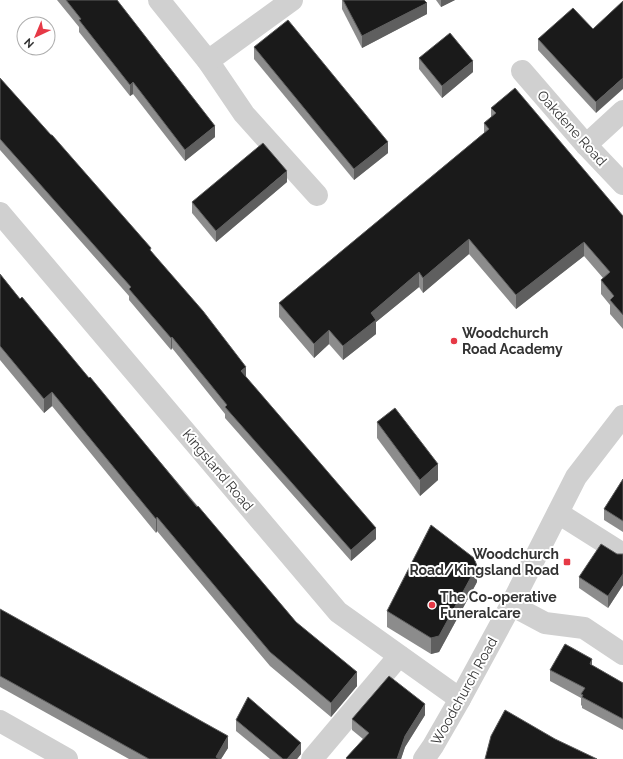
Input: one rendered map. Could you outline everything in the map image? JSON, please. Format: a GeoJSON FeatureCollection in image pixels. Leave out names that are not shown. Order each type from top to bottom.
{"type":"FeatureCollection","features":[{"type":"Feature","properties":{"kind":"street"},"geometry":{"type":"LineString","coordinates":[[159,0],[208,61],[244,114],[317,195]]}},
{"type":"Feature","properties":{"kind":"street"},"geometry":{"type":"LineString","coordinates":[[208,61],[292,0]]}},
{"type":"Feature","properties":{"kind":"street","name":"Oakdene Road"},"geometry":{"type":"LineString","coordinates":[[522,71],[586,145],[623,184]]}},
{"type":"Feature","properties":{"kind":"street"},"geometry":{"type":"LineString","coordinates":[[586,145],[623,111]]}},
{"type":"Feature","properties":{"kind":"street","name":"Kingsland Road"},"geometry":{"type":"LineString","coordinates":[[0,213],[338,612],[460,699]]}},
{"type":"Feature","properties":{"kind":"street","name":"Woodchurch Road"},"geometry":{"type":"LineString","coordinates":[[424,759],[460,699],[511,605],[576,477],[623,416]]}},
{"type":"Feature","properties":{"kind":"street"},"geometry":{"type":"LineString","coordinates":[[558,513],[623,554]]}},
{"type":"Feature","properties":{"kind":"street"},"geometry":{"type":"LineString","coordinates":[[511,605],[545,623],[584,628],[623,654]]}},
{"type":"Feature","properties":{"kind":"street"},"geometry":{"type":"LineString","coordinates":[[312,759],[399,656]]}},
{"type":"Feature","properties":{"kind":"street"},"geometry":{"type":"LineString","coordinates":[[0,721],[67,759]]}},
{"type":"Feature","properties":{"kind":"building"},"geometry":{"type":"Polygon","coordinates":[[[66,0],[117,0],[215,126],[185,150],[133,82],[130,85],[79,20],[81,19],[66,0]]]}},
{"type":"Feature","properties":{"kind":"building"},"geometry":{"type":"Polygon","coordinates":[[[343,0],[424,0],[427,3],[362,36],[343,0]]]}},
{"type":"Feature","properties":{"kind":"building"},"geometry":{"type":"Polygon","coordinates":[[[623,1],[623,78],[596,102],[538,39],[573,8],[593,29],[623,1]]]}},
{"type":"Feature","properties":{"kind":"building"},"geometry":{"type":"Polygon","coordinates":[[[288,20],[388,142],[354,169],[254,47],[288,20]]]}},
{"type":"Feature","properties":{"kind":"building"},"geometry":{"type":"Polygon","coordinates":[[[450,33],[473,61],[442,86],[419,58],[450,33]]]}},
{"type":"Feature","properties":{"kind":"building"},"geometry":{"type":"Polygon","coordinates":[[[0,78],[151,248],[150,250],[203,311],[246,367],[241,371],[376,528],[351,550],[225,407],[227,405],[172,337],[171,338],[129,289],[131,287],[0,139],[0,78]]]}},
{"type":"Feature","properties":{"kind":"building"},"geometry":{"type":"Polygon","coordinates":[[[515,88],[623,216],[623,315],[610,300],[614,296],[601,280],[610,272],[584,242],[516,295],[469,239],[423,278],[419,272],[371,313],[376,320],[343,346],[329,330],[314,344],[279,303],[489,129],[484,123],[496,113],[491,108],[515,88]]]}},
{"type":"Feature","properties":{"kind":"building"},"geometry":{"type":"Polygon","coordinates":[[[263,143],[287,171],[216,231],[192,202],[263,143]]]}},
{"type":"Feature","properties":{"kind":"building"},"geometry":{"type":"Polygon","coordinates":[[[0,274],[20,299],[22,297],[197,507],[198,506],[296,622],[357,672],[331,703],[270,652],[157,517],[156,519],[52,392],[44,399],[0,346],[0,274]]]}},
{"type":"Feature","properties":{"kind":"building"},"geometry":{"type":"Polygon","coordinates":[[[395,408],[438,464],[420,480],[377,422],[395,408]]]}},
{"type":"Feature","properties":{"kind":"building"},"geometry":{"type":"Polygon","coordinates":[[[623,479],[623,521],[604,509],[623,479]]]}},
{"type":"Feature","properties":{"kind":"building","name":"The Co-operative Funeralcare"},"geometry":{"type":"Polygon","coordinates":[[[431,525],[474,558],[477,566],[439,636],[431,638],[387,611],[431,525]]]}},
{"type":"Feature","properties":{"kind":"building"},"geometry":{"type":"Polygon","coordinates":[[[601,544],[617,554],[623,554],[623,574],[608,596],[579,577],[601,544]]]}},
{"type":"Feature","properties":{"kind":"building"},"geometry":{"type":"Polygon","coordinates":[[[0,609],[228,736],[216,757],[219,759],[149,759],[0,676],[0,609]]]}},
{"type":"Feature","properties":{"kind":"building"},"geometry":{"type":"Polygon","coordinates":[[[565,644],[592,659],[590,664],[623,683],[623,719],[582,697],[583,695],[581,694],[585,688],[550,670],[565,644]]]}},
{"type":"Feature","properties":{"kind":"building"},"geometry":{"type":"Polygon","coordinates":[[[389,676],[425,704],[405,736],[397,759],[347,759],[346,758],[369,733],[352,719],[389,676]]]}},
{"type":"Feature","properties":{"kind":"building"},"geometry":{"type":"Polygon","coordinates":[[[248,697],[301,743],[287,759],[283,759],[236,720],[248,697]]]}},
{"type":"Feature","properties":{"kind":"building"},"geometry":{"type":"Polygon","coordinates":[[[505,710],[555,739],[597,759],[485,759],[491,736],[505,710]]]}},
{"type":"Feature","properties":{"kind":"place","name":"Woodchurch Road Academy"},"geometry":{"type":"Point","coordinates":[454,341]}},
{"type":"Feature","properties":{"kind":"place","name":"Woodchurch Road/Kingsland Road"},"geometry":{"type":"Point","coordinates":[567,562]}},
{"type":"Feature","properties":{"kind":"place","name":"The Co-operative Funeralcare"},"geometry":{"type":"Point","coordinates":[432,605]}}]}
